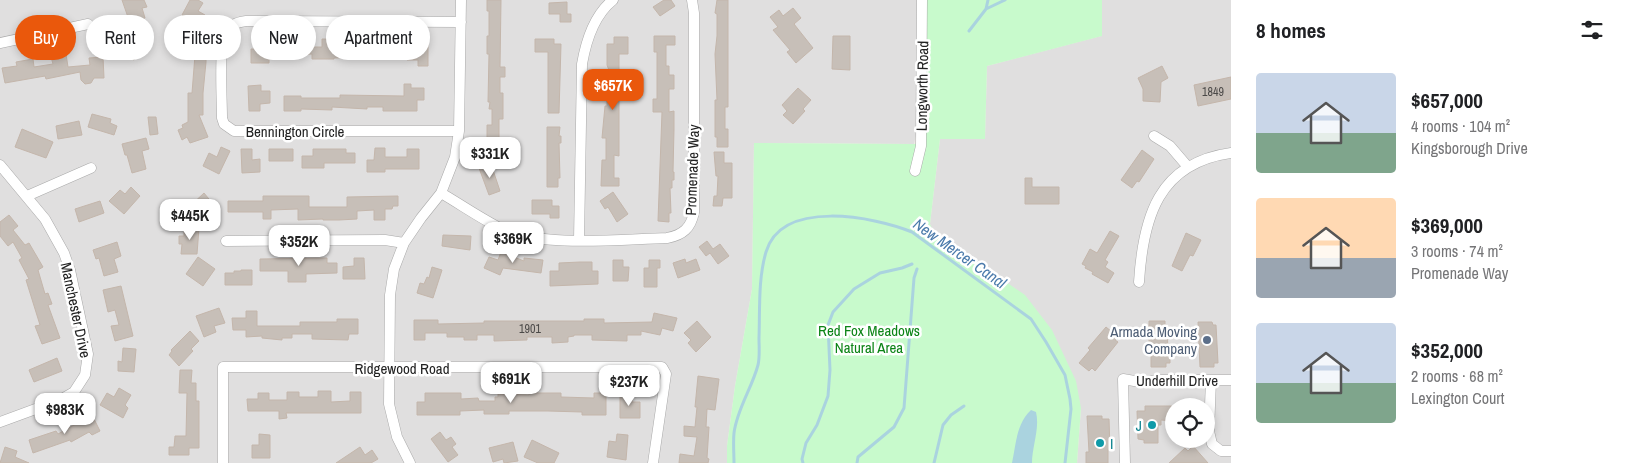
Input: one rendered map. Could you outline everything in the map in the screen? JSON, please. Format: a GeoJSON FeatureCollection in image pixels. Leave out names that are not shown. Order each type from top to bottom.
{"type":"FeatureCollection","features":[{"type":"Feature","properties":{"kind":"street"},"geometry":{"type":"LineString","coordinates":[[410,463],[397,437],[389,404],[391,283],[404,243],[441,192],[455,156],[459,131],[461,0]]}},
{"type":"Feature","properties":{"kind":"street","name":"Promenade Way"},"geometry":{"type":"LineString","coordinates":[[441,192],[501,228],[533,238],[579,240],[667,238],[685,232],[693,219],[694,200],[694,13],[692,0]]}},
{"type":"Feature","properties":{"kind":"street","name":"Longworth Road"},"geometry":{"type":"LineString","coordinates":[[915,171],[921,141],[922,0]]}},
{"type":"Feature","properties":{"kind":"street"},"geometry":{"type":"LineString","coordinates":[[579,240],[582,64],[588,36],[610,1]]}},
{"type":"Feature","properties":{"kind":"street","name":"Bennington Circle"},"geometry":{"type":"LineString","coordinates":[[459,131],[234,131],[224,124],[222,118],[222,41],[229,28],[246,21],[461,22]]}},
{"type":"Feature","properties":{"kind":"street"},"geometry":{"type":"LineString","coordinates":[[0,43],[86,24]]}},
{"type":"Feature","properties":{"kind":"street"},"geometry":{"type":"LineString","coordinates":[[1154,136],[1170,146],[1188,167]]}},
{"type":"Feature","properties":{"kind":"street"},"geometry":{"type":"LineString","coordinates":[[1138,282],[1144,233],[1150,215],[1164,190],[1188,167],[1200,161],[1231,153]]}},
{"type":"Feature","properties":{"kind":"street","name":"Manchester Drive"},"geometry":{"type":"LineString","coordinates":[[0,165],[45,218],[64,253],[72,280],[88,354],[88,364],[81,383],[66,397],[0,422]]}},
{"type":"Feature","properties":{"kind":"street"},"geometry":{"type":"LineString","coordinates":[[27,196],[91,168]]}},
{"type":"Feature","properties":{"kind":"street"},"geometry":{"type":"LineString","coordinates":[[226,242],[385,240],[404,243]]}},
{"type":"Feature","properties":{"kind":"street","name":"Ridgewood Road"},"geometry":{"type":"LineString","coordinates":[[223,463],[223,367],[662,366],[666,374],[653,463]]}},
{"type":"Feature","properties":{"kind":"street","name":"Underhill Drive"},"geometry":{"type":"LineString","coordinates":[[1125,463],[1124,380],[1140,382],[1161,380],[1231,380]]}},
{"type":"Feature","properties":{"kind":"street"},"geometry":{"type":"LineString","coordinates":[[1211,380],[1209,431],[1212,444],[1221,451],[1231,451]]}},
{"type":"Feature","properties":{"kind":"shaded area"},"geometry":{"type":"Polygon","coordinates":[[[0,0],[917,0],[917,131],[914,144],[754,143],[752,289],[735,386],[727,446],[727,463],[0,463],[0,0]]]}},
{"type":"Feature","properties":{"kind":"shaded area"},"geometry":{"type":"Polygon","coordinates":[[[1102,0],[1231,0],[1231,463],[1077,463],[1081,408],[933,232],[930,224],[940,139],[985,139],[987,66],[1101,36],[1102,0]]]}},
{"type":"Feature","properties":{"kind":"green space","name":"Red Fox Meadows Natural Area"},"geometry":{"type":"Polygon","coordinates":[[[926,0],[1102,0],[1102,36],[987,66],[985,139],[940,139],[930,224],[934,232],[1025,295],[1052,330],[1076,381],[1081,408],[1077,463],[727,463],[727,446],[735,386],[752,289],[754,143],[914,144],[926,142],[926,0]]]}},
{"type":"Feature","properties":{"kind":"water"},"geometry":{"type":"Polygon","coordinates":[[[1031,410],[1036,412],[1037,418],[1032,463],[1012,463],[1019,428],[1031,410]]]}},
{"type":"Feature","properties":{"kind":"building"},"geometry":{"type":"Polygon","coordinates":[[[122,0],[144,0],[147,7],[142,8],[144,15],[127,15],[122,0]]]}},
{"type":"Feature","properties":{"kind":"building"},"geometry":{"type":"Polygon","coordinates":[[[190,0],[198,0],[203,3],[198,11],[205,15],[182,15],[190,0]]]}},
{"type":"Feature","properties":{"kind":"building"},"geometry":{"type":"Polygon","coordinates":[[[487,0],[501,0],[500,67],[505,67],[505,77],[500,77],[500,93],[503,93],[503,119],[499,119],[499,151],[487,151],[487,125],[492,125],[492,109],[489,109],[490,102],[488,102],[489,54],[487,54],[487,36],[489,36],[489,11],[487,11],[487,0]]]}},
{"type":"Feature","properties":{"kind":"building"},"geometry":{"type":"Polygon","coordinates":[[[664,0],[671,0],[675,6],[660,16],[653,7],[664,0]]]}},
{"type":"Feature","properties":{"kind":"building"},"geometry":{"type":"Polygon","coordinates":[[[717,0],[728,0],[728,107],[725,107],[725,129],[728,129],[728,147],[717,147],[717,137],[715,137],[717,14],[715,13],[717,0]]]}},
{"type":"Feature","properties":{"kind":"building"},"geometry":{"type":"Polygon","coordinates":[[[567,2],[567,14],[571,14],[571,22],[560,22],[560,14],[549,14],[549,3],[567,2]]]}},
{"type":"Feature","properties":{"kind":"building"},"geometry":{"type":"Polygon","coordinates":[[[793,8],[801,18],[794,24],[813,48],[796,63],[787,52],[790,50],[773,30],[778,27],[770,17],[779,10],[783,16],[793,8]]]}},
{"type":"Feature","properties":{"kind":"building"},"geometry":{"type":"Polygon","coordinates":[[[654,36],[675,36],[675,45],[666,45],[666,66],[669,66],[669,75],[674,75],[674,89],[669,89],[669,112],[674,111],[674,180],[672,180],[672,188],[670,188],[671,213],[669,213],[669,222],[658,221],[662,112],[653,112],[653,99],[657,99],[657,52],[654,52],[654,36]]]}},
{"type":"Feature","properties":{"kind":"building"},"geometry":{"type":"Polygon","coordinates":[[[833,36],[850,36],[850,70],[832,69],[833,36]]]}},
{"type":"Feature","properties":{"kind":"building"},"geometry":{"type":"Polygon","coordinates":[[[614,37],[628,37],[628,54],[619,54],[619,156],[614,155],[614,178],[619,178],[619,186],[601,186],[602,160],[606,160],[606,138],[602,138],[605,106],[607,106],[607,90],[604,90],[604,82],[612,78],[607,65],[607,44],[614,44],[614,37]]]}},
{"type":"Feature","properties":{"kind":"building"},"geometry":{"type":"Polygon","coordinates":[[[322,39],[326,39],[326,59],[316,59],[316,47],[322,47],[322,39]]]}},
{"type":"Feature","properties":{"kind":"building"},"geometry":{"type":"Polygon","coordinates":[[[535,39],[554,39],[554,44],[561,44],[559,113],[548,113],[548,52],[535,52],[535,39]]]}},
{"type":"Feature","properties":{"kind":"building"},"geometry":{"type":"Polygon","coordinates":[[[33,60],[34,67],[53,64],[52,60],[67,60],[68,67],[90,65],[89,60],[103,60],[104,78],[94,78],[91,83],[85,84],[81,80],[80,72],[46,79],[45,76],[5,83],[2,68],[17,66],[16,62],[33,60]]]}},
{"type":"Feature","properties":{"kind":"building"},"geometry":{"type":"Polygon","coordinates":[[[195,60],[206,60],[203,115],[199,115],[208,137],[190,143],[187,137],[182,140],[178,130],[183,128],[182,125],[188,122],[188,93],[192,93],[195,60]]]}},
{"type":"Feature","properties":{"kind":"building"},"geometry":{"type":"Polygon","coordinates":[[[251,60],[269,60],[269,63],[251,63],[251,60]]]}},
{"type":"Feature","properties":{"kind":"building"},"geometry":{"type":"Polygon","coordinates":[[[418,60],[428,60],[428,66],[418,66],[418,60]]]}},
{"type":"Feature","properties":{"kind":"building"},"geometry":{"type":"Polygon","coordinates":[[[1162,66],[1168,78],[1161,82],[1160,102],[1143,101],[1143,89],[1138,78],[1162,66]]]}},
{"type":"Feature","properties":{"kind":"building"},"geometry":{"type":"Polygon","coordinates":[[[1231,77],[1231,99],[1198,106],[1194,85],[1231,77]]]}},
{"type":"Feature","properties":{"kind":"building"},"geometry":{"type":"Polygon","coordinates":[[[404,84],[411,84],[411,88],[424,88],[424,100],[417,100],[417,111],[383,111],[383,107],[367,107],[367,109],[332,107],[332,110],[301,109],[301,111],[284,111],[284,96],[340,98],[340,95],[404,96],[404,84]]]}},
{"type":"Feature","properties":{"kind":"building"},"geometry":{"type":"Polygon","coordinates":[[[261,85],[261,91],[270,91],[270,103],[260,104],[260,111],[249,111],[248,86],[261,85]]]}},
{"type":"Feature","properties":{"kind":"building"},"geometry":{"type":"Polygon","coordinates":[[[798,88],[811,100],[803,109],[805,111],[793,124],[783,115],[787,111],[782,105],[798,88]]]}},
{"type":"Feature","properties":{"kind":"building"},"geometry":{"type":"Polygon","coordinates":[[[92,114],[111,119],[110,123],[117,126],[114,135],[88,127],[92,114]]]}},
{"type":"Feature","properties":{"kind":"building"},"geometry":{"type":"Polygon","coordinates":[[[148,117],[156,117],[158,134],[150,135],[148,117]]]}},
{"type":"Feature","properties":{"kind":"building"},"geometry":{"type":"Polygon","coordinates":[[[79,121],[82,135],[58,139],[56,126],[79,121]]]}},
{"type":"Feature","properties":{"kind":"building"},"geometry":{"type":"Polygon","coordinates":[[[547,127],[560,127],[560,178],[558,178],[558,187],[547,187],[547,127]]]}},
{"type":"Feature","properties":{"kind":"building"},"geometry":{"type":"Polygon","coordinates":[[[22,129],[53,142],[46,158],[15,147],[22,129]]]}},
{"type":"Feature","properties":{"kind":"building"},"geometry":{"type":"Polygon","coordinates":[[[146,138],[149,149],[142,151],[146,169],[132,173],[122,144],[146,138]]]}},
{"type":"Feature","properties":{"kind":"building"},"geometry":{"type":"Polygon","coordinates":[[[221,147],[230,151],[219,174],[203,166],[209,153],[217,157],[221,147]]]}},
{"type":"Feature","properties":{"kind":"building"},"geometry":{"type":"Polygon","coordinates":[[[375,148],[385,148],[385,157],[407,157],[407,149],[419,149],[419,169],[385,169],[385,172],[367,172],[367,160],[374,160],[375,148]]]}},
{"type":"Feature","properties":{"kind":"building"},"geometry":{"type":"Polygon","coordinates":[[[241,149],[252,149],[252,160],[260,159],[260,172],[242,173],[241,149]]]}},
{"type":"Feature","properties":{"kind":"building"},"geometry":{"type":"Polygon","coordinates":[[[269,149],[293,149],[293,161],[269,161],[269,149]]]}},
{"type":"Feature","properties":{"kind":"building"},"geometry":{"type":"Polygon","coordinates":[[[313,149],[346,149],[346,153],[355,153],[355,163],[324,163],[324,168],[302,168],[302,156],[313,156],[313,149]]]}},
{"type":"Feature","properties":{"kind":"building"},"geometry":{"type":"Polygon","coordinates":[[[1142,150],[1154,159],[1139,182],[1137,181],[1132,188],[1121,180],[1142,150]]]}},
{"type":"Feature","properties":{"kind":"building"},"geometry":{"type":"Polygon","coordinates":[[[714,152],[724,152],[724,163],[732,163],[732,198],[723,198],[722,206],[713,206],[714,196],[717,196],[718,176],[716,176],[714,152]]]}},
{"type":"Feature","properties":{"kind":"building"},"geometry":{"type":"Polygon","coordinates":[[[491,164],[500,191],[489,195],[479,168],[491,164]]]}},
{"type":"Feature","properties":{"kind":"building"},"geometry":{"type":"Polygon","coordinates":[[[1025,178],[1032,178],[1032,187],[1059,187],[1059,204],[1025,204],[1025,178]]]}},
{"type":"Feature","properties":{"kind":"building"},"geometry":{"type":"Polygon","coordinates":[[[131,187],[140,196],[124,214],[109,201],[120,190],[125,194],[131,187]]]}},
{"type":"Feature","properties":{"kind":"building"},"geometry":{"type":"Polygon","coordinates":[[[613,192],[628,214],[617,222],[608,207],[605,209],[600,201],[613,192]]]}},
{"type":"Feature","properties":{"kind":"building"},"geometry":{"type":"Polygon","coordinates":[[[204,193],[213,204],[206,209],[211,215],[201,224],[188,208],[204,193]]]}},
{"type":"Feature","properties":{"kind":"building"},"geometry":{"type":"Polygon","coordinates":[[[263,196],[309,196],[309,207],[347,207],[347,197],[398,196],[398,206],[393,206],[392,209],[385,209],[385,220],[374,220],[374,210],[357,211],[357,219],[339,220],[298,220],[298,209],[271,210],[271,219],[263,219],[263,212],[228,212],[228,201],[263,201],[263,196]]]}},
{"type":"Feature","properties":{"kind":"building"},"geometry":{"type":"Polygon","coordinates":[[[532,200],[552,200],[552,206],[559,206],[559,218],[550,218],[550,214],[532,214],[532,200]]]}},
{"type":"Feature","properties":{"kind":"building"},"geometry":{"type":"Polygon","coordinates":[[[100,201],[104,213],[79,222],[75,209],[100,201]]]}},
{"type":"Feature","properties":{"kind":"building"},"geometry":{"type":"Polygon","coordinates":[[[9,215],[18,226],[13,230],[25,245],[29,243],[43,267],[38,270],[45,294],[48,293],[52,304],[48,305],[60,338],[42,344],[35,326],[40,325],[26,280],[29,279],[19,260],[22,258],[13,242],[8,246],[0,236],[0,222],[9,215]]]}},
{"type":"Feature","properties":{"kind":"building"},"geometry":{"type":"Polygon","coordinates":[[[190,227],[199,228],[197,254],[181,254],[182,244],[179,244],[179,236],[184,236],[184,229],[190,229],[190,227]]]}},
{"type":"Feature","properties":{"kind":"building"},"geometry":{"type":"Polygon","coordinates":[[[1110,231],[1119,236],[1105,260],[1108,262],[1105,267],[1114,273],[1108,283],[1092,274],[1093,272],[1082,264],[1090,249],[1097,253],[1110,231]]]}},
{"type":"Feature","properties":{"kind":"building"},"geometry":{"type":"Polygon","coordinates":[[[1186,233],[1201,240],[1193,256],[1190,255],[1182,271],[1172,266],[1186,233]]]}},
{"type":"Feature","properties":{"kind":"building"},"geometry":{"type":"Polygon","coordinates":[[[443,235],[471,236],[470,250],[442,246],[443,235]]]}},
{"type":"Feature","properties":{"kind":"building"},"geometry":{"type":"Polygon","coordinates":[[[707,241],[713,249],[720,244],[729,256],[718,264],[710,253],[706,256],[699,247],[707,241]]]}},
{"type":"Feature","properties":{"kind":"building"},"geometry":{"type":"Polygon","coordinates":[[[117,242],[121,256],[114,259],[118,272],[104,276],[99,258],[96,259],[93,250],[117,242]]]}},
{"type":"Feature","properties":{"kind":"building"},"geometry":{"type":"Polygon","coordinates":[[[501,252],[524,261],[524,258],[543,260],[541,273],[503,268],[500,275],[484,268],[489,257],[498,260],[501,252]]]}},
{"type":"Feature","properties":{"kind":"building"},"geometry":{"type":"Polygon","coordinates":[[[198,257],[215,269],[203,286],[186,274],[198,257]]]}},
{"type":"Feature","properties":{"kind":"building"},"geometry":{"type":"Polygon","coordinates":[[[327,258],[327,263],[337,263],[337,273],[306,274],[306,282],[288,282],[288,271],[260,271],[260,259],[327,258]]]}},
{"type":"Feature","properties":{"kind":"building"},"geometry":{"type":"Polygon","coordinates":[[[354,258],[364,258],[365,279],[343,279],[343,267],[354,266],[354,258]]]}},
{"type":"Feature","properties":{"kind":"building"},"geometry":{"type":"Polygon","coordinates":[[[685,259],[686,263],[696,259],[700,270],[678,278],[673,263],[685,259]]]}},
{"type":"Feature","properties":{"kind":"building"},"geometry":{"type":"Polygon","coordinates":[[[613,260],[623,260],[623,267],[629,267],[628,281],[613,281],[613,260]]]}},
{"type":"Feature","properties":{"kind":"building"},"geometry":{"type":"Polygon","coordinates":[[[649,260],[660,260],[660,268],[657,268],[657,287],[644,287],[644,268],[649,268],[649,260]]]}},
{"type":"Feature","properties":{"kind":"building"},"geometry":{"type":"Polygon","coordinates":[[[592,262],[592,271],[598,271],[598,284],[550,286],[550,271],[559,271],[559,263],[592,262]]]}},
{"type":"Feature","properties":{"kind":"building"},"geometry":{"type":"Polygon","coordinates":[[[432,267],[442,270],[433,298],[417,293],[420,283],[424,284],[427,277],[429,278],[432,267]]]}},
{"type":"Feature","properties":{"kind":"building"},"geometry":{"type":"Polygon","coordinates":[[[252,270],[252,285],[225,285],[225,273],[234,273],[234,271],[252,270]]]}},
{"type":"Feature","properties":{"kind":"building"},"geometry":{"type":"Polygon","coordinates":[[[121,286],[133,336],[115,341],[111,326],[119,325],[115,310],[108,312],[103,290],[121,286]]]}},
{"type":"Feature","properties":{"kind":"building"},"geometry":{"type":"Polygon","coordinates":[[[219,308],[225,323],[214,326],[216,332],[204,337],[196,316],[219,308]]]}},
{"type":"Feature","properties":{"kind":"building"},"geometry":{"type":"Polygon","coordinates":[[[246,311],[257,311],[257,326],[300,326],[300,322],[337,322],[337,319],[358,319],[358,334],[349,334],[348,340],[312,339],[312,334],[292,334],[292,338],[282,338],[282,340],[262,338],[262,336],[246,337],[246,330],[233,330],[232,318],[246,318],[246,311]]]}},
{"type":"Feature","properties":{"kind":"building"},"geometry":{"type":"Polygon","coordinates":[[[654,313],[677,318],[673,331],[662,328],[660,335],[641,331],[641,335],[627,335],[627,341],[592,340],[592,335],[574,335],[568,337],[568,342],[552,343],[552,337],[527,337],[527,340],[494,341],[494,335],[477,335],[477,340],[464,340],[464,337],[447,337],[447,333],[425,333],[425,340],[414,340],[414,320],[438,320],[438,324],[484,323],[484,321],[584,321],[584,319],[604,319],[604,323],[652,322],[654,313]]]}},
{"type":"Feature","properties":{"kind":"building"},"geometry":{"type":"Polygon","coordinates":[[[697,321],[711,337],[696,352],[688,343],[691,340],[684,333],[697,321]]]}},
{"type":"Feature","properties":{"kind":"building"},"geometry":{"type":"Polygon","coordinates":[[[1149,321],[1165,321],[1165,325],[1167,325],[1170,363],[1166,363],[1166,367],[1151,367],[1149,321]]]}},
{"type":"Feature","properties":{"kind":"building","name":"Armada Moving Company"},"geometry":{"type":"Polygon","coordinates":[[[1198,322],[1212,322],[1213,325],[1216,325],[1218,363],[1214,363],[1214,367],[1200,367],[1198,322]]]}},
{"type":"Feature","properties":{"kind":"building"},"geometry":{"type":"Polygon","coordinates":[[[1106,327],[1118,337],[1115,340],[1118,342],[1095,371],[1092,368],[1089,371],[1079,363],[1090,350],[1088,348],[1106,327]]]}},
{"type":"Feature","properties":{"kind":"building"},"geometry":{"type":"Polygon","coordinates":[[[190,331],[199,341],[191,349],[193,351],[179,366],[169,355],[171,350],[190,331]]]}},
{"type":"Feature","properties":{"kind":"building"},"geometry":{"type":"Polygon","coordinates":[[[123,348],[136,349],[134,372],[118,371],[118,361],[122,362],[123,348]]]}},
{"type":"Feature","properties":{"kind":"building"},"geometry":{"type":"Polygon","coordinates":[[[57,358],[62,371],[34,382],[29,370],[57,358]]]}},
{"type":"Feature","properties":{"kind":"building"},"geometry":{"type":"Polygon","coordinates":[[[180,370],[192,370],[191,383],[196,383],[196,401],[199,401],[199,448],[189,448],[189,455],[169,455],[169,447],[174,447],[175,436],[186,436],[187,393],[179,393],[180,370]]]}},
{"type":"Feature","properties":{"kind":"building"},"geometry":{"type":"Polygon","coordinates":[[[698,376],[719,379],[715,410],[707,409],[706,427],[709,427],[707,458],[709,459],[708,463],[679,463],[680,454],[694,456],[697,437],[684,436],[684,426],[695,427],[698,376]]]}},
{"type":"Feature","properties":{"kind":"building"},"geometry":{"type":"Polygon","coordinates":[[[119,388],[131,395],[125,405],[128,408],[123,418],[100,405],[107,393],[114,397],[119,388]]]}},
{"type":"Feature","properties":{"kind":"building"},"geometry":{"type":"Polygon","coordinates":[[[318,391],[331,391],[331,402],[350,401],[350,392],[361,392],[361,413],[286,413],[287,418],[279,419],[279,411],[248,411],[247,399],[258,399],[258,393],[269,393],[269,400],[287,400],[287,392],[299,392],[299,397],[318,397],[318,391]]]}},
{"type":"Feature","properties":{"kind":"building"},"geometry":{"type":"Polygon","coordinates":[[[425,393],[461,393],[461,399],[478,398],[479,401],[495,401],[495,397],[498,397],[498,394],[561,393],[561,397],[594,398],[594,393],[606,393],[606,415],[582,415],[582,412],[548,411],[509,411],[509,414],[484,414],[484,410],[460,411],[460,415],[417,415],[417,402],[425,402],[425,393]]]}},
{"type":"Feature","properties":{"kind":"building"},"geometry":{"type":"Polygon","coordinates":[[[620,394],[632,394],[632,402],[640,402],[640,418],[620,418],[620,394]]]}},
{"type":"Feature","properties":{"kind":"building","name":"J"},"geometry":{"type":"Polygon","coordinates":[[[1145,406],[1165,406],[1165,420],[1161,420],[1161,425],[1158,425],[1158,443],[1144,443],[1144,440],[1138,439],[1137,411],[1145,411],[1145,406]]]}},
{"type":"Feature","properties":{"kind":"building"},"geometry":{"type":"Polygon","coordinates":[[[92,415],[100,431],[92,435],[89,432],[71,442],[70,440],[33,453],[29,440],[56,431],[58,434],[92,415]]]}},
{"type":"Feature","properties":{"kind":"building","name":"I"},"geometry":{"type":"Polygon","coordinates":[[[1087,416],[1102,416],[1102,419],[1109,419],[1110,449],[1108,449],[1108,463],[1086,463],[1086,452],[1089,452],[1087,416]]]}},
{"type":"Feature","properties":{"kind":"building"},"geometry":{"type":"Polygon","coordinates":[[[440,432],[446,440],[451,437],[456,444],[452,447],[458,455],[448,462],[431,439],[440,432]]]}},
{"type":"Feature","properties":{"kind":"building"},"geometry":{"type":"Polygon","coordinates":[[[259,434],[270,435],[270,458],[252,458],[252,445],[259,445],[259,434]]]}},
{"type":"Feature","properties":{"kind":"building"},"geometry":{"type":"Polygon","coordinates":[[[617,434],[628,435],[626,460],[607,457],[609,441],[616,442],[617,434]]]}},
{"type":"Feature","properties":{"kind":"building"},"geometry":{"type":"Polygon","coordinates":[[[532,440],[559,453],[554,463],[538,463],[524,457],[532,440]]]}},
{"type":"Feature","properties":{"kind":"building"},"geometry":{"type":"Polygon","coordinates":[[[513,442],[518,461],[504,463],[503,459],[493,462],[489,448],[513,442]]]}},
{"type":"Feature","properties":{"kind":"building"},"geometry":{"type":"Polygon","coordinates":[[[5,447],[17,451],[15,457],[29,463],[0,463],[5,447]]]}},
{"type":"Feature","properties":{"kind":"building"},"geometry":{"type":"Polygon","coordinates":[[[360,447],[365,455],[372,450],[378,459],[371,463],[336,463],[360,447]]]}},
{"type":"Feature","properties":{"kind":"building"},"geometry":{"type":"Polygon","coordinates":[[[1185,448],[1188,451],[1191,448],[1195,448],[1208,463],[1169,463],[1185,448]]]}},
{"type":"Feature","properties":{"kind":"waterway"},"geometry":{"type":"LineString","coordinates":[[969,31],[986,9],[988,0]]}},
{"type":"Feature","properties":{"kind":"waterway"},"geometry":{"type":"LineString","coordinates":[[986,9],[1005,0]]}},
{"type":"Feature","properties":{"kind":"waterway","name":"New Mercer Canal"},"geometry":{"type":"LineString","coordinates":[[734,463],[736,424],[759,362],[761,284],[766,252],[775,235],[790,224],[809,218],[831,216],[854,217],[876,221],[912,232],[1031,319],[1065,375],[1071,409],[1065,463]]}},
{"type":"Feature","properties":{"kind":"waterway"},"geometry":{"type":"LineString","coordinates":[[803,463],[802,459],[806,443],[817,425],[828,396],[830,370],[828,325],[833,312],[854,289],[880,273],[912,264]]}},
{"type":"Feature","properties":{"kind":"waterway"},"geometry":{"type":"LineString","coordinates":[[857,463],[858,457],[894,427],[904,408],[914,278],[917,269]]}},
{"type":"Feature","properties":{"kind":"waterway"},"geometry":{"type":"LineString","coordinates":[[934,463],[943,425],[951,415],[964,406]]}},
{"type":"Feature","properties":{"kind":"place","name":"Armada Moving Company"},"geometry":{"type":"Point","coordinates":[1207,340]}},
{"type":"Feature","properties":{"kind":"place","name":"J"},"geometry":{"type":"Point","coordinates":[1152,425]}},
{"type":"Feature","properties":{"kind":"place","name":"I"},"geometry":{"type":"Point","coordinates":[1100,443]}}]}
